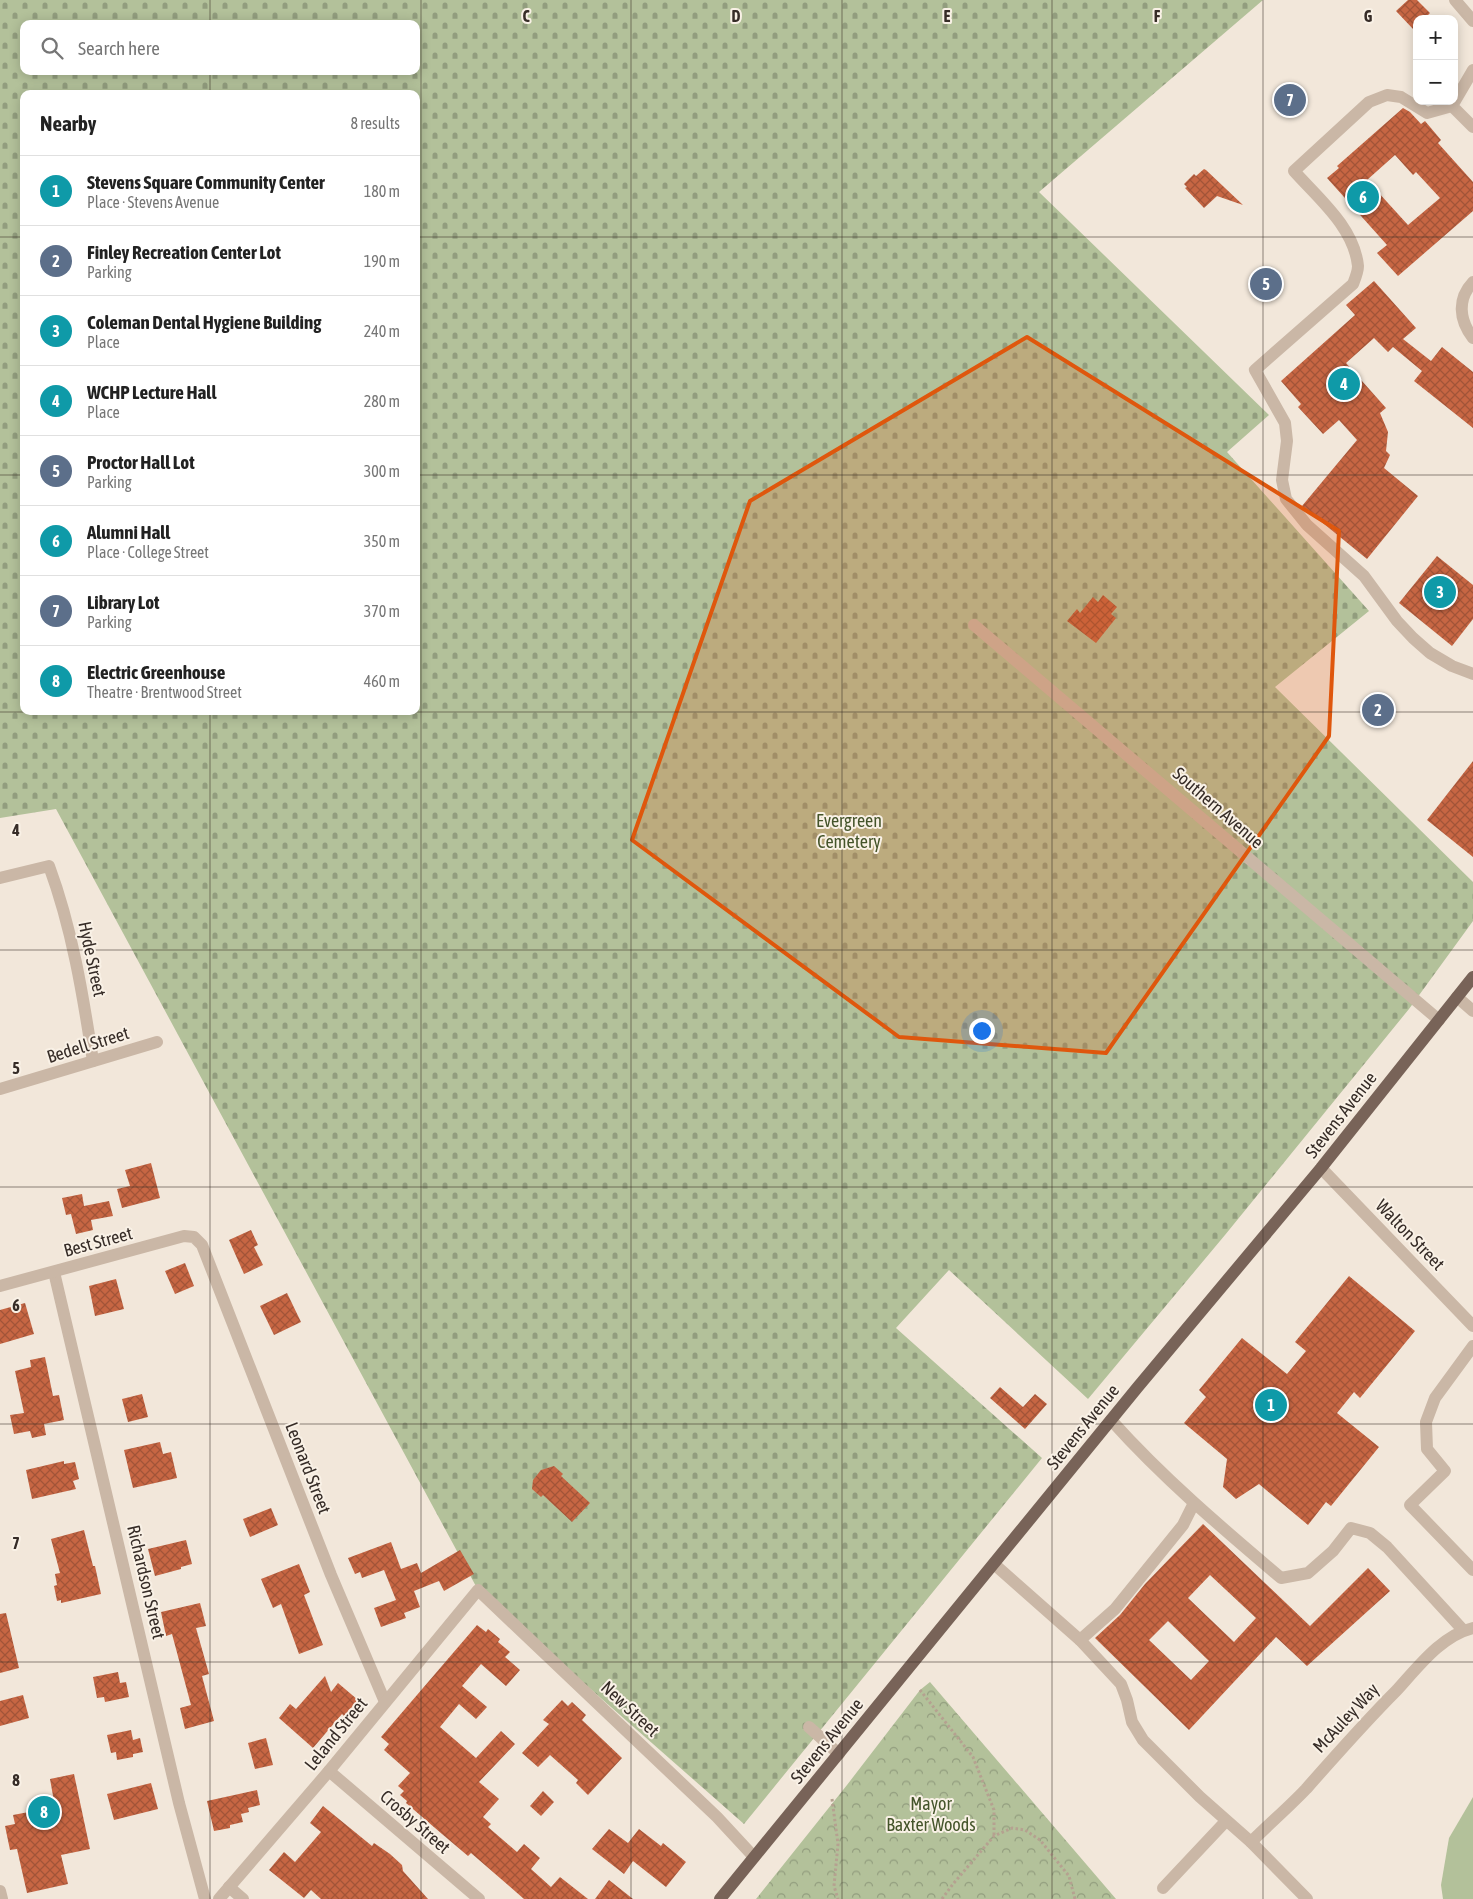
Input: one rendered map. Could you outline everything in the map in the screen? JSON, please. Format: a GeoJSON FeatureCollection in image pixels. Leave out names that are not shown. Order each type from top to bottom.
{"type":"FeatureCollection","features":[{"type":"Feature","properties":{"kind":"main road","name":"Stevens Avenue"},"geometry":{"type":"LineString","coordinates":[[720,1899],[1111,1420],[1321,1168],[1473,977]]}},
{"type":"Feature","properties":{"kind":"street"},"geometry":{"type":"LineString","coordinates":[[1460,2],[1473,21]]}},
{"type":"Feature","properties":{"kind":"street"},"geometry":{"type":"LineString","coordinates":[[1473,70],[1452,106],[1427,113],[1401,96],[1387,95],[1369,102],[1294,171],[1344,227],[1352,245],[1358,267],[1353,284],[1255,370],[1286,423],[1287,441],[1282,480],[1286,499],[1307,525],[1364,576],[1397,621],[1430,653],[1452,666],[1473,671]]}},
{"type":"Feature","properties":{"kind":"street"},"geometry":{"type":"LineString","coordinates":[[1452,106],[1473,127]]}},
{"type":"Feature","properties":{"kind":"street"},"geometry":{"type":"LineString","coordinates":[[1473,282],[1469,286],[1462,302],[1461,317],[1466,329],[1473,338]]}},
{"type":"Feature","properties":{"kind":"street","name":"Southern Avenue"},"geometry":{"type":"LineString","coordinates":[[974,625],[1438,1020]]}},
{"type":"Feature","properties":{"kind":"street","name":"Hyde Street"},"geometry":{"type":"LineString","coordinates":[[0,878],[49,866],[70,932],[93,1061]]}},
{"type":"Feature","properties":{"kind":"street"},"geometry":{"type":"LineString","coordinates":[[1457,997],[1473,1011]]}},
{"type":"Feature","properties":{"kind":"street","name":"Bedell Street"},"geometry":{"type":"LineString","coordinates":[[0,1089],[158,1042]]}},
{"type":"Feature","properties":{"kind":"street","name":"Walton Street"},"geometry":{"type":"LineString","coordinates":[[1321,1168],[1473,1326]]}},
{"type":"Feature","properties":{"kind":"street","name":"Best Street"},"geometry":{"type":"LineString","coordinates":[[0,1286],[184,1236],[194,1237],[202,1245]]}},
{"type":"Feature","properties":{"kind":"street","name":"Leonard Street"},"geometry":{"type":"LineString","coordinates":[[202,1245],[331,1576],[385,1702]]}},
{"type":"Feature","properties":{"kind":"street","name":"Richardson Street"},"geometry":{"type":"LineString","coordinates":[[54,1272],[179,1803],[205,1899]]}},
{"type":"Feature","properties":{"kind":"street"},"geometry":{"type":"LineString","coordinates":[[1473,1346],[1435,1398],[1426,1422],[1427,1449],[1445,1471],[1410,1505],[1473,1570]]}},
{"type":"Feature","properties":{"kind":"street"},"geometry":{"type":"LineString","coordinates":[[1111,1420],[1194,1503],[1281,1578],[1308,1573],[1332,1551],[1351,1528],[1370,1533],[1388,1547],[1468,1629]]}},
{"type":"Feature","properties":{"kind":"street"},"geometry":{"type":"LineString","coordinates":[[1080,1640],[1114,1610],[1183,1525],[1194,1503]]}},
{"type":"Feature","properties":{"kind":"street"},"geometry":{"type":"LineString","coordinates":[[994,1564],[1080,1640],[1121,1684],[1132,1722],[1142,1740],[1226,1821],[1251,1842],[1307,1899]]}},
{"type":"Feature","properties":{"kind":"street","name":"Leland Street"},"geometry":{"type":"LineString","coordinates":[[219,1899],[329,1771],[478,1590]]}},
{"type":"Feature","properties":{"kind":"street","name":"New Street"},"geometry":{"type":"LineString","coordinates":[[478,1590],[717,1817],[754,1857]]}},
{"type":"Feature","properties":{"kind":"street","name":"McAuley Way"},"geometry":{"type":"LineString","coordinates":[[1251,1842],[1304,1790],[1351,1737],[1420,1665],[1446,1641],[1468,1629]]}},
{"type":"Feature","properties":{"kind":"street"},"geometry":{"type":"LineString","coordinates":[[809,1727],[839,1754]]}},
{"type":"Feature","properties":{"kind":"street","name":"Crosby Street"},"geometry":{"type":"LineString","coordinates":[[329,1771],[479,1899]]}},
{"type":"Feature","properties":{"kind":"street"},"geometry":{"type":"LineString","coordinates":[[1163,1888],[1226,1821]]}},
{"type":"Feature","properties":{"kind":"street"},"geometry":{"type":"LineString","coordinates":[[229,1887],[243,1899]]}},
{"type":"Feature","properties":{"kind":"street"},"geometry":{"type":"LineString","coordinates":[[0,1891],[2,1899]]}},
{"type":"Feature","properties":{"kind":"path"},"geometry":{"type":"LineString","coordinates":[[920,1690],[973,1757],[994,1810],[994,1836]]}},
{"type":"Feature","properties":{"kind":"path"},"geometry":{"type":"LineString","coordinates":[[832,1799],[838,1844],[834,1886],[838,1899]]}},
{"type":"Feature","properties":{"kind":"path"},"geometry":{"type":"LineString","coordinates":[[942,1899],[994,1836],[1012,1828],[1025,1830],[1040,1840],[1069,1876],[1075,1899]]}},
{"type":"Feature","properties":{"kind":"highlighted area"},"geometry":{"type":"Polygon","coordinates":[[[1027,337],[1339,531],[1329,736],[1106,1053],[899,1037],[632,840],[750,501],[1027,337]]]}},
{"type":"Feature","properties":{"kind":"green space","name":"Evergreen Cemetery"},"geometry":{"type":"Polygon","coordinates":[[[0,0],[1263,0],[1039,192],[1269,415],[1227,452],[1369,611],[1275,687],[1473,882],[1473,921],[1409,1009],[1225,1235],[1088,1399],[949,1270],[896,1328],[1042,1458],[744,1824],[478,1590],[56,809],[0,818],[0,0]]]}},
{"type":"Feature","properties":{"kind":"green space","name":"Mayor Baxter Woods"},"geometry":{"type":"Polygon","coordinates":[[[930,1682],[1116,1899],[756,1899],[920,1690],[930,1682]]]}},
{"type":"Feature","properties":{"kind":"green space"},"geometry":{"type":"Polygon","coordinates":[[[1473,1797],[1473,1899],[1443,1899],[1441,1885],[1449,1838],[1473,1797]]]}},
{"type":"Feature","properties":{"kind":"building"},"geometry":{"type":"Polygon","coordinates":[[[1408,0],[1417,0],[1430,13],[1428,15],[1413,15],[1413,29],[1396,11],[1408,0]]]}},
{"type":"Feature","properties":{"kind":"building"},"geometry":{"type":"Polygon","coordinates":[[[1403,108],[1410,112],[1421,124],[1425,121],[1441,140],[1438,143],[1473,182],[1473,211],[1398,276],[1377,253],[1387,245],[1327,178],[1339,168],[1337,166],[1403,108]],[[1395,155],[1367,180],[1408,225],[1440,198],[1416,172],[1413,175],[1395,155]]]}},
{"type":"Feature","properties":{"kind":"building"},"geometry":{"type":"Polygon","coordinates":[[[1204,169],[1243,205],[1217,196],[1204,208],[1185,188],[1187,187],[1184,184],[1194,174],[1196,176],[1204,169]]]}},
{"type":"Feature","properties":{"kind":"building"},"geometry":{"type":"Polygon","coordinates":[[[1374,281],[1416,328],[1403,339],[1431,361],[1442,347],[1473,372],[1473,428],[1414,381],[1422,371],[1393,347],[1388,352],[1374,338],[1346,363],[1386,408],[1380,413],[1388,432],[1386,451],[1390,455],[1384,468],[1418,496],[1367,559],[1302,506],[1357,440],[1339,420],[1323,434],[1298,407],[1301,404],[1281,381],[1355,315],[1346,305],[1374,281]]]}},
{"type":"Feature","properties":{"kind":"building"},"geometry":{"type":"Polygon","coordinates":[[[1437,556],[1473,585],[1473,619],[1452,646],[1399,603],[1437,556]]]}},
{"type":"Feature","properties":{"kind":"building"},"geometry":{"type":"Polygon","coordinates":[[[1103,595],[1117,607],[1111,614],[1116,618],[1096,643],[1067,621],[1077,609],[1080,613],[1093,597],[1098,602],[1103,595]]]}},
{"type":"Feature","properties":{"kind":"building"},"geometry":{"type":"Polygon","coordinates":[[[1473,761],[1473,857],[1427,820],[1473,761]]]}},
{"type":"Feature","properties":{"kind":"building"},"geometry":{"type":"Polygon","coordinates":[[[151,1163],[160,1198],[122,1208],[117,1189],[130,1186],[125,1170],[151,1163]]]}},
{"type":"Feature","properties":{"kind":"building"},"geometry":{"type":"Polygon","coordinates":[[[82,1194],[84,1206],[109,1201],[113,1216],[91,1220],[93,1230],[76,1234],[71,1214],[66,1215],[62,1198],[82,1194]]]}},
{"type":"Feature","properties":{"kind":"building"},"geometry":{"type":"Polygon","coordinates":[[[251,1230],[258,1245],[254,1247],[263,1265],[244,1274],[229,1240],[251,1230]]]}},
{"type":"Feature","properties":{"kind":"building"},"geometry":{"type":"Polygon","coordinates":[[[185,1263],[194,1286],[175,1294],[165,1271],[185,1263]]]}},
{"type":"Feature","properties":{"kind":"building"},"geometry":{"type":"Polygon","coordinates":[[[1349,1276],[1415,1331],[1360,1398],[1354,1392],[1337,1413],[1379,1447],[1331,1506],[1326,1502],[1308,1525],[1259,1484],[1236,1499],[1223,1487],[1227,1459],[1184,1423],[1206,1397],[1199,1390],[1242,1338],[1287,1374],[1306,1351],[1295,1342],[1349,1276]]]}},
{"type":"Feature","properties":{"kind":"building"},"geometry":{"type":"Polygon","coordinates":[[[116,1279],[124,1309],[95,1316],[89,1286],[116,1279]]]}},
{"type":"Feature","properties":{"kind":"building"},"geometry":{"type":"Polygon","coordinates":[[[287,1293],[301,1322],[274,1335],[260,1306],[287,1293]]]}},
{"type":"Feature","properties":{"kind":"building"},"geometry":{"type":"Polygon","coordinates":[[[25,1303],[34,1334],[0,1344],[0,1310],[25,1303]]]}},
{"type":"Feature","properties":{"kind":"building"},"geometry":{"type":"Polygon","coordinates":[[[45,1357],[53,1396],[59,1395],[64,1420],[44,1424],[46,1435],[32,1438],[30,1431],[14,1434],[10,1415],[24,1413],[15,1371],[31,1367],[30,1360],[45,1357]]]}},
{"type":"Feature","properties":{"kind":"building"},"geometry":{"type":"Polygon","coordinates":[[[1000,1387],[1023,1407],[1035,1394],[1047,1404],[1025,1429],[990,1398],[1000,1387]]]}},
{"type":"Feature","properties":{"kind":"building"},"geometry":{"type":"Polygon","coordinates":[[[142,1394],[148,1417],[128,1422],[122,1399],[142,1394]]]}},
{"type":"Feature","properties":{"kind":"building"},"geometry":{"type":"Polygon","coordinates":[[[160,1442],[163,1454],[171,1452],[177,1478],[133,1488],[124,1450],[160,1442]]]}},
{"type":"Feature","properties":{"kind":"building"},"geometry":{"type":"Polygon","coordinates":[[[64,1461],[64,1464],[75,1462],[79,1479],[73,1481],[76,1489],[32,1499],[26,1470],[64,1461]]]}},
{"type":"Feature","properties":{"kind":"building"},"geometry":{"type":"Polygon","coordinates":[[[554,1466],[563,1474],[561,1476],[590,1503],[572,1522],[543,1495],[541,1497],[532,1489],[533,1480],[541,1470],[554,1466]]]}},
{"type":"Feature","properties":{"kind":"building"},"geometry":{"type":"Polygon","coordinates":[[[271,1508],[278,1525],[250,1537],[243,1519],[271,1508]]]}},
{"type":"Feature","properties":{"kind":"building"},"geometry":{"type":"Polygon","coordinates":[[[1203,1524],[1310,1626],[1368,1568],[1390,1591],[1307,1666],[1276,1637],[1189,1730],[1095,1638],[1120,1615],[1145,1584],[1203,1524]],[[1210,1575],[1188,1598],[1234,1642],[1256,1618],[1210,1575]],[[1168,1621],[1149,1640],[1191,1680],[1209,1661],[1168,1621]]]}},
{"type":"Feature","properties":{"kind":"building"},"geometry":{"type":"Polygon","coordinates":[[[84,1530],[101,1594],[61,1603],[61,1600],[57,1601],[54,1586],[57,1585],[55,1574],[60,1573],[51,1539],[84,1530]]]}},
{"type":"Feature","properties":{"kind":"building"},"geometry":{"type":"Polygon","coordinates":[[[186,1540],[192,1564],[155,1576],[148,1549],[186,1540]]]}},
{"type":"Feature","properties":{"kind":"building"},"geometry":{"type":"Polygon","coordinates":[[[391,1542],[401,1569],[417,1563],[421,1573],[460,1550],[474,1574],[444,1591],[439,1581],[414,1591],[420,1607],[404,1613],[406,1618],[381,1627],[374,1608],[396,1600],[384,1570],[362,1578],[360,1572],[355,1574],[348,1558],[391,1542]]]}},
{"type":"Feature","properties":{"kind":"building"},"geometry":{"type":"Polygon","coordinates":[[[299,1564],[310,1592],[304,1595],[323,1645],[299,1654],[281,1604],[273,1608],[261,1579],[299,1564]]]}},
{"type":"Feature","properties":{"kind":"building"},"geometry":{"type":"Polygon","coordinates":[[[200,1603],[206,1626],[196,1628],[209,1674],[202,1676],[214,1721],[185,1729],[180,1708],[191,1705],[172,1634],[166,1636],[161,1612],[200,1603]]]}},
{"type":"Feature","properties":{"kind":"building"},"geometry":{"type":"Polygon","coordinates":[[[6,1613],[19,1668],[0,1673],[0,1614],[6,1613]]]}},
{"type":"Feature","properties":{"kind":"building"},"geometry":{"type":"Polygon","coordinates":[[[477,1625],[486,1632],[488,1629],[500,1639],[498,1642],[510,1652],[505,1657],[520,1670],[506,1686],[481,1664],[462,1686],[487,1707],[476,1719],[459,1704],[440,1727],[476,1758],[501,1731],[515,1744],[479,1782],[499,1799],[483,1817],[491,1824],[488,1827],[517,1852],[524,1844],[540,1858],[531,1869],[551,1887],[560,1877],[588,1899],[524,1899],[471,1853],[468,1856],[406,1803],[407,1801],[400,1795],[404,1791],[398,1786],[410,1773],[384,1750],[389,1744],[381,1737],[477,1625]]]}},
{"type":"Feature","properties":{"kind":"building"},"geometry":{"type":"Polygon","coordinates":[[[118,1672],[120,1683],[126,1682],[129,1697],[105,1702],[104,1697],[97,1698],[93,1677],[118,1672]]]}},
{"type":"Feature","properties":{"kind":"building"},"geometry":{"type":"Polygon","coordinates":[[[325,1676],[331,1692],[338,1683],[358,1700],[344,1716],[342,1714],[313,1748],[279,1718],[290,1704],[296,1709],[325,1676]]]}},
{"type":"Feature","properties":{"kind":"building"},"geometry":{"type":"Polygon","coordinates":[[[23,1695],[29,1718],[0,1726],[0,1701],[23,1695]]]}},
{"type":"Feature","properties":{"kind":"building"},"geometry":{"type":"Polygon","coordinates":[[[562,1700],[568,1706],[572,1702],[586,1715],[582,1720],[622,1758],[588,1795],[576,1783],[578,1780],[550,1755],[538,1767],[522,1753],[549,1724],[543,1720],[562,1700]]]}},
{"type":"Feature","properties":{"kind":"building"},"geometry":{"type":"Polygon","coordinates":[[[131,1730],[133,1740],[140,1738],[143,1752],[133,1754],[133,1757],[117,1760],[116,1752],[111,1753],[107,1735],[131,1730]]]}},
{"type":"Feature","properties":{"kind":"building"},"geometry":{"type":"Polygon","coordinates":[[[266,1738],[273,1765],[255,1769],[248,1743],[266,1738]]]}},
{"type":"Feature","properties":{"kind":"building"},"geometry":{"type":"Polygon","coordinates":[[[74,1774],[90,1849],[61,1855],[68,1884],[27,1893],[17,1849],[10,1850],[5,1826],[15,1824],[13,1815],[55,1807],[50,1779],[74,1774]]]}},
{"type":"Feature","properties":{"kind":"building"},"geometry":{"type":"Polygon","coordinates":[[[151,1783],[158,1809],[114,1820],[107,1794],[151,1783]]]}},
{"type":"Feature","properties":{"kind":"building"},"geometry":{"type":"Polygon","coordinates":[[[257,1790],[260,1805],[248,1808],[249,1812],[241,1814],[243,1822],[230,1825],[230,1828],[214,1831],[207,1801],[257,1790]]]}},
{"type":"Feature","properties":{"kind":"building"},"geometry":{"type":"Polygon","coordinates":[[[543,1791],[554,1802],[541,1816],[530,1806],[543,1791]]]}},
{"type":"Feature","properties":{"kind":"building"},"geometry":{"type":"Polygon","coordinates":[[[323,1806],[372,1846],[374,1843],[390,1854],[402,1865],[403,1871],[428,1899],[321,1899],[311,1890],[304,1898],[269,1870],[284,1852],[295,1862],[321,1832],[310,1823],[323,1806]]]}},
{"type":"Feature","properties":{"kind":"building"},"geometry":{"type":"Polygon","coordinates":[[[609,1829],[628,1843],[639,1829],[661,1846],[663,1843],[686,1862],[666,1887],[633,1861],[624,1874],[592,1849],[609,1829]]]}},
{"type":"Feature","properties":{"kind":"building"},"geometry":{"type":"Polygon","coordinates":[[[609,1880],[633,1899],[595,1899],[609,1880]]]}},
{"type":"Feature","properties":{"kind":"place","name":"Library Lot"},"geometry":{"type":"Point","coordinates":[1290,100]}},
{"type":"Feature","properties":{"kind":"place","name":"Alumni Hall"},"geometry":{"type":"Point","coordinates":[1363,197]}},
{"type":"Feature","properties":{"kind":"place","name":"Proctor Hall Lot"},"geometry":{"type":"Point","coordinates":[1266,284]}},
{"type":"Feature","properties":{"kind":"place","name":"WCHP Lecture Hall"},"geometry":{"type":"Point","coordinates":[1344,384]}},
{"type":"Feature","properties":{"kind":"place","name":"Coleman Dental Hygiene Building"},"geometry":{"type":"Point","coordinates":[1440,592]}},
{"type":"Feature","properties":{"kind":"place","name":"Finley Recreation Center Lot"},"geometry":{"type":"Point","coordinates":[1378,710]}},
{"type":"Feature","properties":{"kind":"place","name":"Stevens Square Community Center"},"geometry":{"type":"Point","coordinates":[1271,1405]}},
{"type":"Feature","properties":{"kind":"place","name":"Electric Greenhouse"},"geometry":{"type":"Point","coordinates":[44,1812]}}]}
